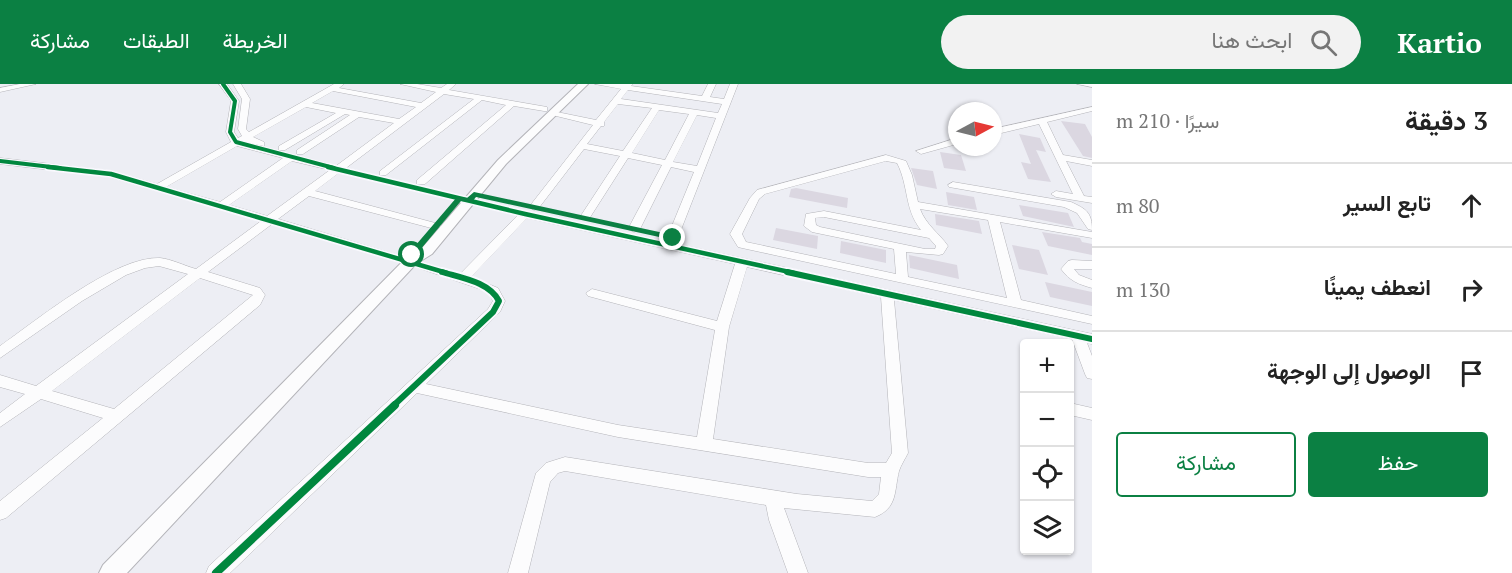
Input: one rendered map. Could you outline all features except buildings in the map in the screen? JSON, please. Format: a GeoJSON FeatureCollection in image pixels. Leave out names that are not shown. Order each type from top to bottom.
{"type":"FeatureCollection","features":[{"type":"Feature","properties":{"kind":"main road"},"geometry":{"type":"LineString","coordinates":[[411,261],[415,249],[435,226],[572,84]]}},
{"type":"Feature","properties":{"kind":"main road"},"geometry":{"type":"LineString","coordinates":[[548,111],[583,84]]}},
{"type":"Feature","properties":{"kind":"main road"},"geometry":{"type":"LineString","coordinates":[[111,573],[411,261],[427,251],[466,196]]}},
{"type":"Feature","properties":{"kind":"street"},"geometry":{"type":"LineString","coordinates":[[0,90],[32,84]]}},
{"type":"Feature","properties":{"kind":"street"},"geometry":{"type":"LineString","coordinates":[[223,84],[235,101],[230,132],[247,147],[341,165],[742,262],[888,292],[1092,339]]}},
{"type":"Feature","properties":{"kind":"street"},"geometry":{"type":"LineString","coordinates":[[237,84],[246,99],[241,140]]}},
{"type":"Feature","properties":{"kind":"street"},"geometry":{"type":"LineString","coordinates":[[404,84],[448,87],[481,97],[601,124]]}},
{"type":"Feature","properties":{"kind":"street"},"geometry":{"type":"LineString","coordinates":[[599,84],[628,86],[728,102]]}},
{"type":"Feature","properties":{"kind":"street"},"geometry":{"type":"LineString","coordinates":[[667,94],[673,84]]}},
{"type":"Feature","properties":{"kind":"street"},"geometry":{"type":"LineString","coordinates":[[705,99],[712,84]]}},
{"type":"Feature","properties":{"kind":"street"},"geometry":{"type":"LineString","coordinates":[[673,238],[734,84]]}},
{"type":"Feature","properties":{"kind":"street"},"geometry":{"type":"LineString","coordinates":[[1081,84],[1092,85]]}},
{"type":"Feature","properties":{"kind":"street"},"geometry":{"type":"LineString","coordinates":[[157,188],[336,86],[422,106]]}},
{"type":"Feature","properties":{"kind":"street"},"geometry":{"type":"LineString","coordinates":[[463,278],[530,210],[584,146],[628,86]]}},
{"type":"Feature","properties":{"kind":"street"},"geometry":{"type":"LineString","coordinates":[[0,421],[448,87]]}},
{"type":"Feature","properties":{"kind":"street"},"geometry":{"type":"LineString","coordinates":[[383,172],[481,97]]}},
{"type":"Feature","properties":{"kind":"street"},"geometry":{"type":"LineString","coordinates":[[617,101],[722,116]]}},
{"type":"Feature","properties":{"kind":"street"},"geometry":{"type":"LineString","coordinates":[[421,182],[513,103]]}},
{"type":"Feature","properties":{"kind":"street"},"geometry":{"type":"LineString","coordinates":[[304,104],[400,122]]}},
{"type":"Feature","properties":{"kind":"street"},"geometry":{"type":"LineString","coordinates":[[585,217],[657,107]]}},
{"type":"Feature","properties":{"kind":"street"},"geometry":{"type":"LineString","coordinates":[[1002,130],[1092,109]]}},
{"type":"Feature","properties":{"kind":"street"},"geometry":{"type":"LineString","coordinates":[[282,148],[343,112]]}},
{"type":"Feature","properties":{"kind":"street"},"geometry":{"type":"LineString","coordinates":[[634,229],[694,112]]}},
{"type":"Feature","properties":{"kind":"street"},"geometry":{"type":"LineString","coordinates":[[221,206],[357,114]]}},
{"type":"Feature","properties":{"kind":"street"},"geometry":{"type":"LineString","coordinates":[[1042,121],[1080,198]]}},
{"type":"Feature","properties":{"kind":"street"},"geometry":{"type":"LineString","coordinates":[[241,140],[282,148],[295,155]]}},
{"type":"Feature","properties":{"kind":"street"},"geometry":{"type":"LineString","coordinates":[[921,151],[948,144]]}},
{"type":"Feature","properties":{"kind":"street"},"geometry":{"type":"LineString","coordinates":[[584,146],[700,170]]}},
{"type":"Feature","properties":{"kind":"street"},"geometry":{"type":"LineString","coordinates":[[1061,157],[1092,163]]}},
{"type":"Feature","properties":{"kind":"street"},"geometry":{"type":"LineString","coordinates":[[936,236],[824,214],[810,216],[810,225],[816,230],[900,247],[939,252],[942,246],[936,236],[921,223],[912,204],[905,167],[901,161],[886,158],[761,192],[755,198],[736,234],[742,245],[1092,320]]}},
{"type":"Feature","properties":{"kind":"street"},"geometry":{"type":"LineString","coordinates":[[0,161],[111,174],[411,261],[494,291],[499,301],[497,307],[416,387],[216,573]]}},
{"type":"Feature","properties":{"kind":"street"},"geometry":{"type":"LineString","coordinates":[[341,165],[383,172],[466,196]]}},
{"type":"Feature","properties":{"kind":"street"},"geometry":{"type":"LineString","coordinates":[[977,182],[1092,200]]}},
{"type":"Feature","properties":{"kind":"street"},"geometry":{"type":"LineString","coordinates":[[953,185],[1000,209],[1092,236]]}},
{"type":"Feature","properties":{"kind":"street"},"geometry":{"type":"LineString","coordinates":[[305,192],[435,226]]}},
{"type":"Feature","properties":{"kind":"street"},"geometry":{"type":"LineString","coordinates":[[912,204],[1000,209],[1067,204],[1081,211],[1092,227]]}},
{"type":"Feature","properties":{"kind":"street"},"geometry":{"type":"LineString","coordinates":[[1000,209],[1015,303]]}},
{"type":"Feature","properties":{"kind":"street"},"geometry":{"type":"LineString","coordinates":[[530,210],[585,217],[1092,328]]}},
{"type":"Feature","properties":{"kind":"street"},"geometry":{"type":"LineString","coordinates":[[900,247],[902,279]]}},
{"type":"Feature","properties":{"kind":"street"},"geometry":{"type":"LineString","coordinates":[[0,353],[128,269],[147,263],[160,262],[256,291],[259,295],[255,302],[0,512]]}},
{"type":"Feature","properties":{"kind":"street"},"geometry":{"type":"LineString","coordinates":[[704,445],[722,327],[742,262]]}},
{"type":"Feature","properties":{"kind":"street"},"geometry":{"type":"LineString","coordinates":[[1092,265],[1072,264],[1067,269],[1075,278],[1092,284]]}},
{"type":"Feature","properties":{"kind":"street"},"geometry":{"type":"LineString","coordinates":[[518,573],[542,478],[552,468],[565,464],[773,498],[875,509],[887,498],[891,470],[900,453],[888,292]]}},
{"type":"Feature","properties":{"kind":"street"},"geometry":{"type":"LineString","coordinates":[[592,293],[722,327]]}},
{"type":"Feature","properties":{"kind":"street"},"geometry":{"type":"LineString","coordinates":[[1077,336],[1092,374]]}},
{"type":"Feature","properties":{"kind":"street"},"geometry":{"type":"LineString","coordinates":[[0,381],[117,416]]}},
{"type":"Feature","properties":{"kind":"street"},"geometry":{"type":"LineString","coordinates":[[416,387],[618,431],[868,470],[891,470]]}},
{"type":"Feature","properties":{"kind":"street"},"geometry":{"type":"LineString","coordinates":[[1074,409],[1092,414]]}},
{"type":"Feature","properties":{"kind":"street"},"geometry":{"type":"LineString","coordinates":[[773,498],[778,520],[798,573]]}},
{"type":"Feature","properties":{"kind":"cycle path"},"geometry":{"type":"LineString","coordinates":[[223,84],[235,101],[230,132],[236,142],[247,147],[525,214],[1092,339]]}},
{"type":"Feature","properties":{"kind":"cycle path"},"geometry":{"type":"LineString","coordinates":[[0,161],[111,174],[411,261],[494,291],[499,301],[493,312],[216,573]]}},
{"type":"Feature","properties":{"kind":"route"},"geometry":{"type":"LineString","coordinates":[[412,255],[459,198],[469,200],[474,195],[585,217],[673,238]]}}]}
